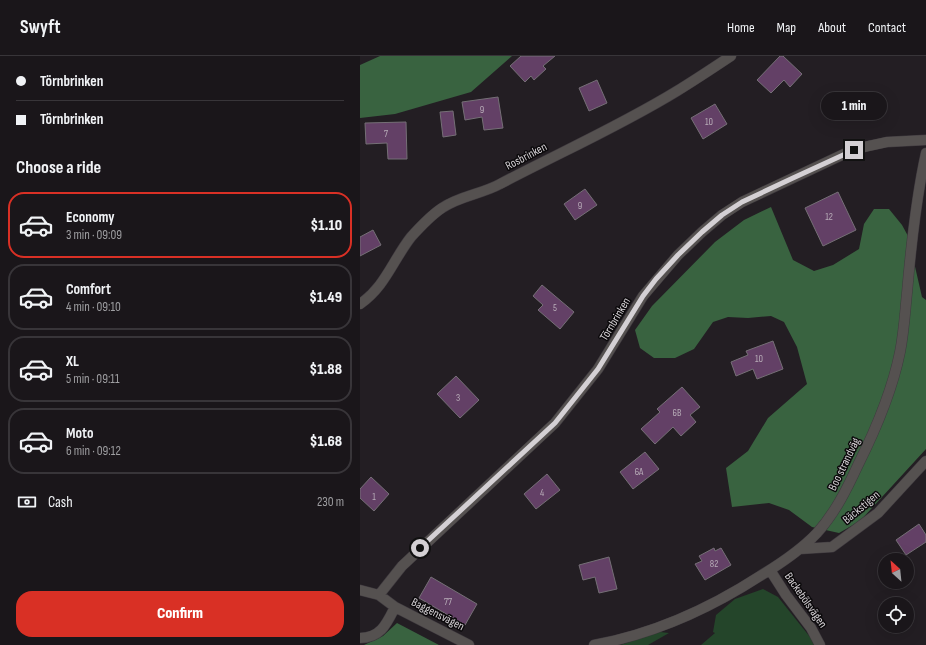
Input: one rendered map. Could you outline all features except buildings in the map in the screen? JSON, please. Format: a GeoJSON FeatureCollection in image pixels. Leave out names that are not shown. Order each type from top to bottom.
{"type":"FeatureCollection","features":[{"type":"Feature","properties":{"kind":"street","name":"Rosbrinken"},"geometry":{"type":"LineString","coordinates":[[360,304],[369,298],[383,283],[411,238],[433,214],[443,207],[453,201],[494,188],[618,124],[677,91],[730,56]]}},
{"type":"Feature","properties":{"kind":"street","name":"Törnbrinken"},"geometry":{"type":"LineString","coordinates":[[379,595],[402,566],[555,423],[598,369],[643,296],[656,279],[678,255],[722,215],[742,202],[844,154],[864,147],[887,142],[926,140]]}},
{"type":"Feature","properties":{"kind":"street","name":"Boo strandväg"},"geometry":{"type":"LineString","coordinates":[[594,645],[616,641],[657,628],[706,607],[735,592],[800,549],[829,519],[844,494],[882,414],[891,389],[906,314],[920,179],[926,153]]}},
{"type":"Feature","properties":{"kind":"street","name":"Bäckstigen"},"geometry":{"type":"LineString","coordinates":[[800,549],[832,547],[878,513],[926,461]]}},
{"type":"Feature","properties":{"kind":"street","name":"Backebölsvägen"},"geometry":{"type":"LineString","coordinates":[[770,570],[786,595],[811,628],[820,645]]}},
{"type":"Feature","properties":{"kind":"street","name":"Baggensvägen"},"geometry":{"type":"LineString","coordinates":[[360,590],[379,595],[396,606],[469,645]]}},
{"type":"Feature","properties":{"kind":"street"},"geometry":{"type":"LineString","coordinates":[[360,638],[368,638],[376,635],[383,629],[396,606]]}},
{"type":"Feature","properties":{"kind":"green space"},"geometry":{"type":"Polygon","coordinates":[[[380,56],[512,56],[471,92],[395,114],[360,118],[360,65],[380,56]]]}},
{"type":"Feature","properties":{"kind":"green space"},"geometry":{"type":"Polygon","coordinates":[[[771,207],[793,260],[814,271],[833,265],[859,249],[864,224],[874,209],[889,209],[902,225],[908,236],[922,297],[926,300],[926,449],[860,521],[839,533],[812,527],[789,510],[769,503],[732,507],[726,468],[748,451],[768,418],[807,384],[797,347],[784,322],[771,316],[748,318],[728,317],[713,322],[694,349],[675,358],[654,358],[640,348],[635,330],[652,306],[715,242],[744,220],[771,207]]]}},
{"type":"Feature","properties":{"kind":"green space"},"geometry":{"type":"Polygon","coordinates":[[[763,589],[778,597],[810,637],[814,645],[701,645],[715,633],[713,632],[716,615],[735,599],[763,589]]]}},
{"type":"Feature","properties":{"kind":"green space"},"geometry":{"type":"Polygon","coordinates":[[[397,623],[439,645],[364,645],[383,636],[397,623]]]}},
{"type":"Feature","properties":{"kind":"green space"},"geometry":{"type":"Polygon","coordinates":[[[660,632],[669,633],[648,645],[620,645],[660,632]]]}},
{"type":"Feature","properties":{"kind":"route"},"geometry":{"type":"LineString","coordinates":[[420,548],[555,423],[598,369],[643,296],[656,279],[702,232],[722,215],[742,202],[854,150]]}}]}
